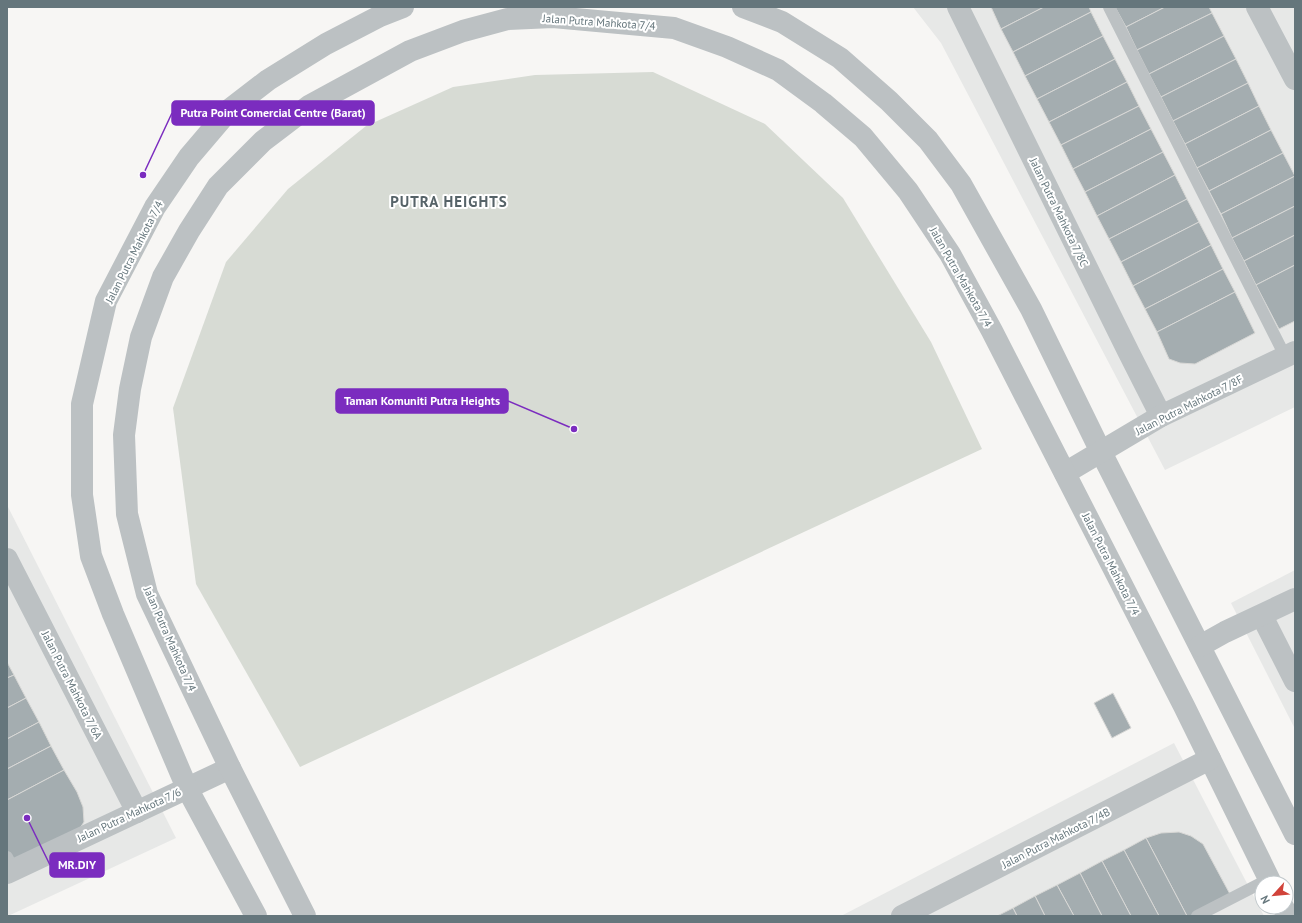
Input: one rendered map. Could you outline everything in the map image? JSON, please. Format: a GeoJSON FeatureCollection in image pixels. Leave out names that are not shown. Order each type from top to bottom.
{"type":"FeatureCollection","features":[{"type":"Feature","properties":{"kind":"street","name":"Jalan Putra Mahkota 7/4"},"geometry":{"type":"LineString","coordinates":[[256,916],[188,788],[113,614],[91,556],[82,495],[82,404],[106,301],[155,207],[189,157],[229,110],[268,80],[326,44],[380,16],[403,7]]}},
{"type":"Feature","properties":{"kind":"street"},"geometry":{"type":"LineString","coordinates":[[743,7],[782,22],[840,58],[889,102],[928,140],[961,184],[1031,310],[1101,452],[1295,834]]}},
{"type":"Feature","properties":{"kind":"street","name":"Jalan Putra Mahkota 7/8C"},"geometry":{"type":"LineString","coordinates":[[958,7],[1128,353],[1162,416]]}},
{"type":"Feature","properties":{"kind":"street"},"geometry":{"type":"LineString","coordinates":[[1257,7],[1295,79]]}},
{"type":"Feature","properties":{"kind":"street","name":"Jalan Putra Mahkota 7/4"},"geometry":{"type":"LineString","coordinates":[[305,916],[230,768],[147,594],[127,514],[124,435],[130,389],[141,337],[163,277],[188,231],[218,186],[263,141],[309,106],[410,51],[462,31],[508,19],[553,12],[595,14],[674,28],[727,47],[778,70],[823,103],[863,137],[908,190],[950,254],[1007,358],[1267,875]]}},
{"type":"Feature","properties":{"kind":"street","name":"Jalan Putra Mahkota 7/8F"},"geometry":{"type":"LineString","coordinates":[[1065,473],[1162,416],[1290,354]]}},
{"type":"Feature","properties":{"kind":"street","name":"Jalan Putra Mahkota 7/6A"},"geometry":{"type":"LineString","coordinates":[[8,562],[137,812]]}},
{"type":"Feature","properties":{"kind":"street"},"geometry":{"type":"LineString","coordinates":[[1200,646],[1225,632],[1262,616],[1295,599]]}},
{"type":"Feature","properties":{"kind":"street"},"geometry":{"type":"LineString","coordinates":[[1262,616],[1295,681]]}},
{"type":"Feature","properties":{"kind":"street","name":"Jalan Putra Mahkota 7/4B"},"geometry":{"type":"LineString","coordinates":[[902,916],[1210,759]]}},
{"type":"Feature","properties":{"kind":"street","name":"Jalan Putra Mahkota 7/6"},"geometry":{"type":"LineString","coordinates":[[9,866],[137,812],[230,768]]}},
{"type":"Feature","properties":{"kind":"lane"},"geometry":{"type":"LineString","coordinates":[[1109,7],[1290,354]]}},
{"type":"Feature","properties":{"kind":"lane"},"geometry":{"type":"LineString","coordinates":[[1197,916],[1254,889]]}},
{"type":"Feature","properties":{"kind":"shaded area"},"geometry":{"type":"Polygon","coordinates":[[[913,7],[1295,7],[1295,407],[1165,470],[941,43],[913,7]]]}},
{"type":"Feature","properties":{"kind":"shaded area"},"geometry":{"type":"Polygon","coordinates":[[[653,72],[765,124],[843,198],[931,342],[982,449],[300,767],[196,584],[173,408],[226,262],[288,189],[366,126],[453,87],[535,75],[653,72]]]}},
{"type":"Feature","properties":{"kind":"shaded area"},"geometry":{"type":"Polygon","coordinates":[[[7,505],[176,838],[8,916],[7,916],[7,505]]]}},
{"type":"Feature","properties":{"kind":"shaded area"},"geometry":{"type":"Polygon","coordinates":[[[1295,570],[1295,729],[1231,603],[1295,570]]]}},
{"type":"Feature","properties":{"kind":"shaded area"},"geometry":{"type":"Polygon","coordinates":[[[1174,743],[1254,897],[1254,915],[1264,916],[841,916],[1174,743]]]}},
{"type":"Feature","properties":{"kind":"building"},"geometry":{"type":"Polygon","coordinates":[[[991,7],[1044,7],[1001,29],[991,7]]]}},
{"type":"Feature","properties":{"kind":"building"},"geometry":{"type":"Polygon","coordinates":[[[1044,7],[1089,7],[1091,12],[1013,52],[1001,29],[1044,7]]]}},
{"type":"Feature","properties":{"kind":"building"},"geometry":{"type":"Polygon","coordinates":[[[1115,7],[1165,7],[1126,27],[1115,7]]]}},
{"type":"Feature","properties":{"kind":"building"},"geometry":{"type":"Polygon","coordinates":[[[1165,7],[1209,7],[1212,13],[1137,50],[1126,27],[1165,7]]]}},
{"type":"Feature","properties":{"kind":"building"},"geometry":{"type":"Polygon","coordinates":[[[1091,12],[1103,36],[1025,76],[1013,52],[1091,12]]]}},
{"type":"Feature","properties":{"kind":"building"},"geometry":{"type":"Polygon","coordinates":[[[1212,13],[1224,36],[1149,74],[1137,50],[1212,13]]]}},
{"type":"Feature","properties":{"kind":"building"},"geometry":{"type":"Polygon","coordinates":[[[1103,36],[1115,59],[1037,99],[1025,76],[1103,36]]]}},
{"type":"Feature","properties":{"kind":"building"},"geometry":{"type":"Polygon","coordinates":[[[1224,36],[1236,59],[1161,97],[1149,74],[1224,36]]]}},
{"type":"Feature","properties":{"kind":"building"},"geometry":{"type":"Polygon","coordinates":[[[1115,59],[1127,82],[1049,122],[1037,99],[1115,59]]]}},
{"type":"Feature","properties":{"kind":"building"},"geometry":{"type":"Polygon","coordinates":[[[1236,59],[1248,83],[1173,121],[1161,97],[1236,59]]]}},
{"type":"Feature","properties":{"kind":"building"},"geometry":{"type":"Polygon","coordinates":[[[1127,82],[1139,106],[1061,145],[1049,122],[1127,82]]]}},
{"type":"Feature","properties":{"kind":"building"},"geometry":{"type":"Polygon","coordinates":[[[1248,83],[1259,106],[1185,144],[1173,121],[1248,83]]]}},
{"type":"Feature","properties":{"kind":"building"},"geometry":{"type":"Polygon","coordinates":[[[1139,106],[1151,129],[1073,169],[1061,145],[1139,106]]]}},
{"type":"Feature","properties":{"kind":"building"},"geometry":{"type":"Polygon","coordinates":[[[1259,106],[1271,130],[1197,168],[1185,144],[1259,106]]]}},
{"type":"Feature","properties":{"kind":"building"},"geometry":{"type":"Polygon","coordinates":[[[1151,129],[1163,152],[1085,192],[1073,169],[1151,129]]]}},
{"type":"Feature","properties":{"kind":"building"},"geometry":{"type":"Polygon","coordinates":[[[1271,130],[1283,153],[1209,191],[1197,168],[1271,130]]]}},
{"type":"Feature","properties":{"kind":"building"},"geometry":{"type":"Polygon","coordinates":[[[1163,152],[1175,175],[1097,216],[1085,192],[1163,152]]]}},
{"type":"Feature","properties":{"kind":"building"},"geometry":{"type":"Polygon","coordinates":[[[1283,153],[1295,176],[1221,214],[1209,191],[1283,153]]]}},
{"type":"Feature","properties":{"kind":"building"},"geometry":{"type":"Polygon","coordinates":[[[1175,175],[1187,199],[1109,239],[1097,216],[1175,175]]]}},
{"type":"Feature","properties":{"kind":"building"},"geometry":{"type":"Polygon","coordinates":[[[1295,176],[1295,206],[1232,238],[1221,214],[1295,176]]]}},
{"type":"Feature","properties":{"kind":"building"},"geometry":{"type":"Polygon","coordinates":[[[1187,199],[1199,222],[1121,262],[1109,239],[1187,199]]]}},
{"type":"Feature","properties":{"kind":"building"},"geometry":{"type":"Polygon","coordinates":[[[1295,206],[1295,235],[1244,261],[1232,238],[1295,206]]]}},
{"type":"Feature","properties":{"kind":"building"},"geometry":{"type":"Polygon","coordinates":[[[1199,222],[1211,245],[1133,286],[1121,262],[1199,222]]]}},
{"type":"Feature","properties":{"kind":"building"},"geometry":{"type":"Polygon","coordinates":[[[1295,235],[1295,265],[1256,285],[1244,261],[1295,235]]]}},
{"type":"Feature","properties":{"kind":"building"},"geometry":{"type":"Polygon","coordinates":[[[1211,245],[1223,269],[1145,309],[1133,286],[1211,245]]]}},
{"type":"Feature","properties":{"kind":"building"},"geometry":{"type":"Polygon","coordinates":[[[1295,265],[1295,321],[1279,329],[1256,285],[1295,265]]]}},
{"type":"Feature","properties":{"kind":"building"},"geometry":{"type":"Polygon","coordinates":[[[1223,269],[1235,292],[1157,332],[1145,309],[1223,269]]]}},
{"type":"Feature","properties":{"kind":"building"},"geometry":{"type":"Polygon","coordinates":[[[1235,292],[1255,333],[1195,364],[1180,363],[1169,359],[1157,332],[1235,292]]]}},
{"type":"Feature","properties":{"kind":"building"},"geometry":{"type":"Polygon","coordinates":[[[7,662],[14,675],[7,678],[7,662]]]}},
{"type":"Feature","properties":{"kind":"building"},"geometry":{"type":"Polygon","coordinates":[[[14,675],[26,698],[7,708],[7,678],[14,675]]]}},
{"type":"Feature","properties":{"kind":"building"},"geometry":{"type":"Polygon","coordinates":[[[1113,693],[1131,728],[1112,738],[1094,703],[1113,693]]]}},
{"type":"Feature","properties":{"kind":"building"},"geometry":{"type":"Polygon","coordinates":[[[26,698],[39,722],[7,739],[7,708],[26,698]]]}},
{"type":"Feature","properties":{"kind":"building"},"geometry":{"type":"Polygon","coordinates":[[[39,722],[51,746],[7,769],[7,739],[39,722]]]}},
{"type":"Feature","properties":{"kind":"building"},"geometry":{"type":"Polygon","coordinates":[[[51,746],[64,770],[7,800],[7,769],[51,746]]]}},
{"type":"Feature","properties":{"kind":"building"},"geometry":{"type":"Polygon","coordinates":[[[64,770],[77,792],[83,807],[84,822],[76,834],[14,867],[7,853],[7,800],[64,770]]]}},
{"type":"Feature","properties":{"kind":"building"},"geometry":{"type":"Polygon","coordinates":[[[1179,832],[1191,836],[1203,844],[1231,896],[1191,916],[1187,916],[1146,838],[1161,833],[1179,832]]]}},
{"type":"Feature","properties":{"kind":"building"},"geometry":{"type":"Polygon","coordinates":[[[1146,838],[1187,916],[1159,916],[1124,850],[1146,838]]]}},
{"type":"Feature","properties":{"kind":"building"},"geometry":{"type":"Polygon","coordinates":[[[1124,850],[1159,916],[1131,916],[1102,861],[1124,850]]]}},
{"type":"Feature","properties":{"kind":"building"},"geometry":{"type":"Polygon","coordinates":[[[1102,861],[1131,916],[1102,916],[1080,873],[1102,861]]]}},
{"type":"Feature","properties":{"kind":"building"},"geometry":{"type":"Polygon","coordinates":[[[1080,873],[1102,916],[1074,916],[1057,885],[1080,873]]]}},
{"type":"Feature","properties":{"kind":"building"},"geometry":{"type":"Polygon","coordinates":[[[1057,885],[1074,916],[1045,916],[1035,896],[1057,885]]]}},
{"type":"Feature","properties":{"kind":"building"},"geometry":{"type":"Polygon","coordinates":[[[1035,896],[1045,916],[1017,916],[1013,908],[1035,896]]]}},
{"type":"Feature","properties":{"kind":"building"},"geometry":{"type":"Polygon","coordinates":[[[1013,908],[1017,916],[997,916],[1013,908]]]}},
{"type":"Feature","properties":{"kind":"place","name":"Putra Point Comercial Centre (Barat)"},"geometry":{"type":"Point","coordinates":[143,175]}},
{"type":"Feature","properties":{"kind":"place","name":"Taman Komuniti Putra Heights"},"geometry":{"type":"Point","coordinates":[574,429]}},
{"type":"Feature","properties":{"kind":"place","name":"MR.DIY"},"geometry":{"type":"Point","coordinates":[27,818]}},
{"type":"Feature","properties":{"kind":"district","name":"PUTRA HEIGHTS"},"geometry":{"type":"Point","coordinates":[449,201]}}]}
